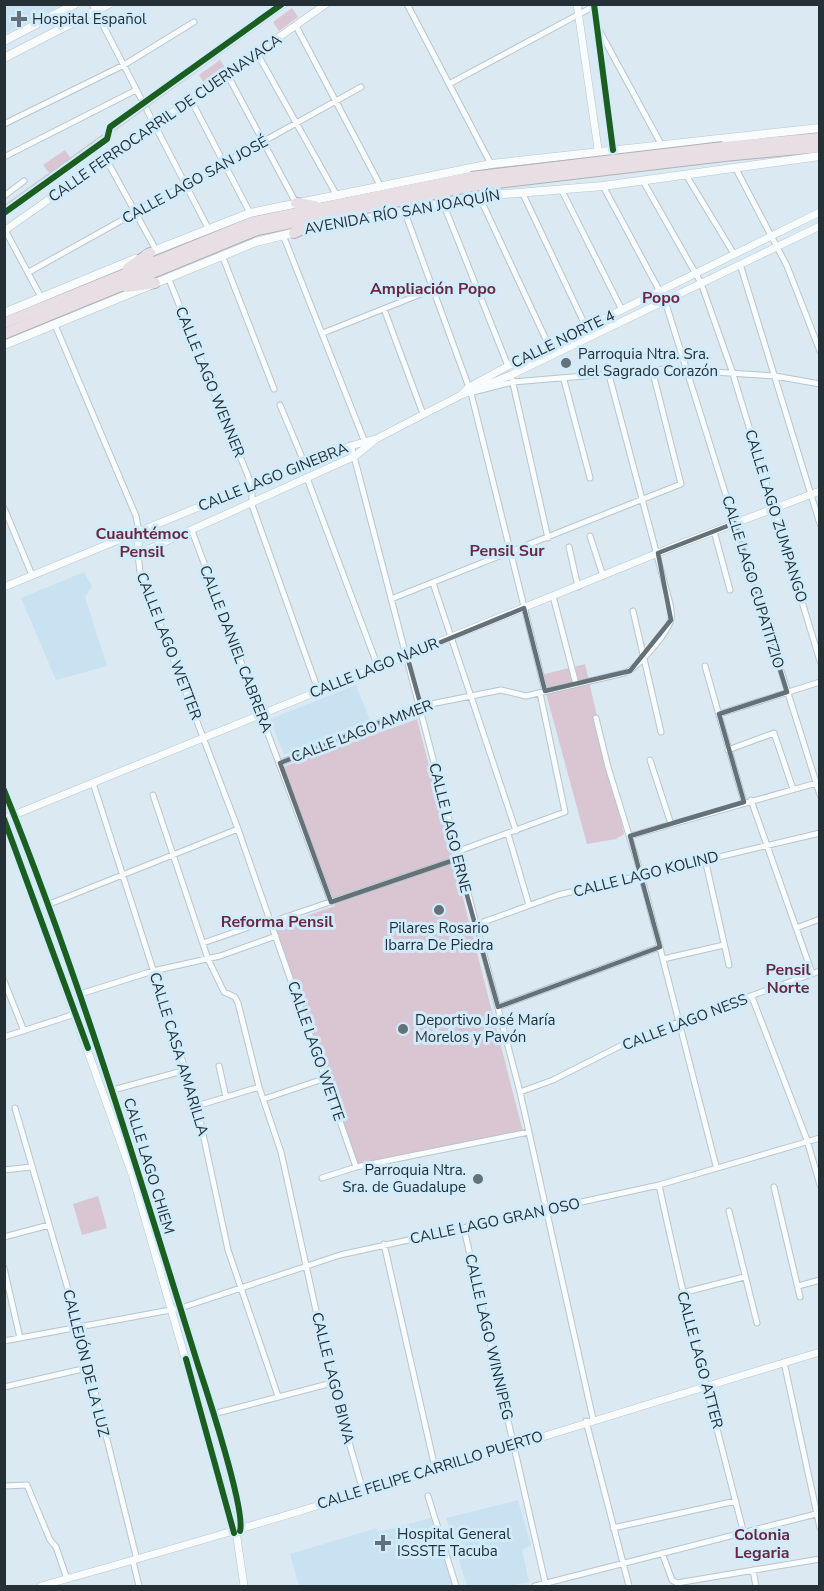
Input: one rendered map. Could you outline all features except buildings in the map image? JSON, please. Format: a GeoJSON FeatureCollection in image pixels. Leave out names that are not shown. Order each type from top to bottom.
{"type":"FeatureCollection","features":[{"type":"Feature","properties":{"kind":"highway","name":"AVENIDA RÍO SAN JOAQUÍN"},"geometry":{"type":"LineString","coordinates":[[4,334],[233,229],[324,207],[819,138]]}},
{"type":"Feature","properties":{"kind":"highway","name":"AVENIDA RÍO SAN JOAQUÍN"},"geometry":{"type":"LineString","coordinates":[[723,152],[819,147]]}},
{"type":"Feature","properties":{"kind":"highway","name":"AVENIDA RÍO SAN JOAQUÍN"},"geometry":{"type":"LineString","coordinates":[[4,323],[256,230],[474,186]]}},
{"type":"Feature","properties":{"kind":"highway"},"geometry":{"type":"LineString","coordinates":[[296,203],[324,207]]}},
{"type":"Feature","properties":{"kind":"highway"},"geometry":{"type":"LineString","coordinates":[[289,234],[339,214]]}},
{"type":"Feature","properties":{"kind":"highway"},"geometry":{"type":"LineString","coordinates":[[109,285],[153,251]]}},
{"type":"Feature","properties":{"kind":"highway"},"geometry":{"type":"LineString","coordinates":[[109,285],[155,283]]}},
{"type":"Feature","properties":{"kind":"main road"},"geometry":{"type":"LineString","coordinates":[[4,41],[75,4]]}},
{"type":"Feature","properties":{"kind":"main road"},"geometry":{"type":"LineString","coordinates":[[4,58],[94,8],[109,4]]}},
{"type":"Feature","properties":{"kind":"main road","name":"AVENIDA RÍO SAN JOAQUÍN"},"geometry":{"type":"LineString","coordinates":[[4,313],[208,228],[250,213],[491,164],[819,128]]}},
{"type":"Feature","properties":{"kind":"main road","name":"AVENIDA RÍO SAN JOAQUÍN"},"geometry":{"type":"LineString","coordinates":[[4,345],[222,255],[289,234],[443,203],[474,186],[508,193],[603,186],[819,156]]}},
{"type":"Feature","properties":{"kind":"main road"},"geometry":{"type":"LineString","coordinates":[[506,162],[511,177],[508,193]]}},
{"type":"Feature","properties":{"kind":"street","name":"CALLE FERROCARRIL DE CUERNAVACA"},"geometry":{"type":"LineString","coordinates":[[5,231],[326,4]]}},
{"type":"Feature","properties":{"kind":"street"},"geometry":{"type":"LineString","coordinates":[[407,4],[491,164]]}},
{"type":"Feature","properties":{"kind":"street"},"geometry":{"type":"LineString","coordinates":[[577,4],[603,186]]}},
{"type":"Feature","properties":{"kind":"street"},"geometry":{"type":"LineString","coordinates":[[449,84],[595,5],[617,184]]}},
{"type":"Feature","properties":{"kind":"street"},"geometry":{"type":"LineString","coordinates":[[94,8],[208,228]]}},
{"type":"Feature","properties":{"kind":"street"},"geometry":{"type":"LineString","coordinates":[[4,124],[124,65],[194,22]]}},
{"type":"Feature","properties":{"kind":"street"},"geometry":{"type":"LineString","coordinates":[[296,26],[334,102],[380,185]]}},
{"type":"Feature","properties":{"kind":"street"},"geometry":{"type":"LineString","coordinates":[[598,28],[662,144]]}},
{"type":"Feature","properties":{"kind":"street"},"geometry":{"type":"LineString","coordinates":[[257,53],[336,194]]}},
{"type":"Feature","properties":{"kind":"street"},"geometry":{"type":"LineString","coordinates":[[227,74],[296,203]]}},
{"type":"Feature","properties":{"kind":"street","name":"CALLE LAGO SAN JOSÉ"},"geometry":{"type":"LineString","coordinates":[[28,272],[361,87]]}},
{"type":"Feature","properties":{"kind":"street"},"geometry":{"type":"LineString","coordinates":[[4,157],[136,90]]}},
{"type":"Feature","properties":{"kind":"street"},"geometry":{"type":"LineString","coordinates":[[191,100],[250,213]]}},
{"type":"Feature","properties":{"kind":"street"},"geometry":{"type":"LineString","coordinates":[[106,159],[153,251]]}},
{"type":"Feature","properties":{"kind":"street"},"geometry":{"type":"LineString","coordinates":[[736,169],[778,246],[819,351]]}},
{"type":"Feature","properties":{"kind":"street"},"geometry":{"type":"LineString","coordinates":[[686,175],[734,254]]}},
{"type":"Feature","properties":{"kind":"street","name":"CALLE LAGO ZUMPANGO"},"geometry":{"type":"LineString","coordinates":[[643,181],[701,283],[732,371],[819,661]]}},
{"type":"Feature","properties":{"kind":"street"},"geometry":{"type":"LineString","coordinates":[[4,196],[24,182]]}},
{"type":"Feature","properties":{"kind":"street"},"geometry":{"type":"LineString","coordinates":[[474,186],[549,346]]}},
{"type":"Feature","properties":{"kind":"street","name":"CALLE LAGO CUPATITZIO"},"geometry":{"type":"LineString","coordinates":[[603,186],[665,301],[688,368],[787,692],[818,782],[819,795]]}},
{"type":"Feature","properties":{"kind":"street"},"geometry":{"type":"LineString","coordinates":[[561,189],[622,310]]}},
{"type":"Feature","properties":{"kind":"street"},"geometry":{"type":"LineString","coordinates":[[522,192],[586,327]]}},
{"type":"Feature","properties":{"kind":"street"},"geometry":{"type":"LineString","coordinates":[[443,203],[508,366]]}},
{"type":"Feature","properties":{"kind":"street"},"geometry":{"type":"LineString","coordinates":[[271,922],[457,856],[565,812],[543,692],[470,390],[431,290],[404,210]]}},
{"type":"Feature","properties":{"kind":"street","name":"CALLE NORTE 4"},"geometry":{"type":"LineString","coordinates":[[470,390],[508,366],[819,212]]}},
{"type":"Feature","properties":{"kind":"street","name":"CALLE NORTE 4"},"geometry":{"type":"LineString","coordinates":[[470,390],[512,379],[819,226]]}},
{"type":"Feature","properties":{"kind":"street"},"geometry":{"type":"LineString","coordinates":[[5,231],[41,297]]}},
{"type":"Feature","properties":{"kind":"street"},"geometry":{"type":"LineString","coordinates":[[289,234],[365,444]]}},
{"type":"Feature","properties":{"kind":"street"},"geometry":{"type":"LineString","coordinates":[[222,255],[274,389]]}},
{"type":"Feature","properties":{"kind":"street"},"geometry":{"type":"LineString","coordinates":[[740,264],[819,524]]}},
{"type":"Feature","properties":{"kind":"street","name":"CALLE LAGO WENNER"},"geometry":{"type":"LineString","coordinates":[[168,278],[252,486],[252,505],[318,690]]}},
{"type":"Feature","properties":{"kind":"street"},"geometry":{"type":"LineString","coordinates":[[323,333],[431,290]]}},
{"type":"Feature","properties":{"kind":"street"},"geometry":{"type":"LineString","coordinates":[[384,309],[423,414]]}},
{"type":"Feature","properties":{"kind":"street","name":"CALLE LAGO WETTER"},"geometry":{"type":"LineString","coordinates":[[55,325],[136,516],[139,532],[140,572],[204,738],[276,936]]}},
{"type":"Feature","properties":{"kind":"street"},"geometry":{"type":"LineString","coordinates":[[549,538],[512,379],[564,380],[652,369],[688,368],[775,376],[819,384]]}},
{"type":"Feature","properties":{"kind":"street"},"geometry":{"type":"LineString","coordinates":[[391,599],[510,554],[681,484],[652,369]]}},
{"type":"Feature","properties":{"kind":"street"},"geometry":{"type":"LineString","coordinates":[[609,375],[658,553]]}},
{"type":"Feature","properties":{"kind":"street"},"geometry":{"type":"LineString","coordinates":[[564,380],[590,478]]}},
{"type":"Feature","properties":{"kind":"street","name":"CALLE LAGO GINEBRA"},"geometry":{"type":"LineString","coordinates":[[4,587],[351,445],[365,444],[470,390]]}},
{"type":"Feature","properties":{"kind":"street"},"geometry":{"type":"LineString","coordinates":[[280,405],[301,455]]}},
{"type":"Feature","properties":{"kind":"street","name":"CALLE LAGO GINEBRA"},"geometry":{"type":"LineString","coordinates":[[138,554],[252,505],[355,456],[365,444]]}},
{"type":"Feature","properties":{"kind":"street","name":"CALLE LAGO ERNE"},"geometry":{"type":"LineString","coordinates":[[351,445],[421,706],[474,925],[520,1092],[613,1528],[629,1587]]}},
{"type":"Feature","properties":{"kind":"street"},"geometry":{"type":"LineString","coordinates":[[307,478],[378,667]]}},
{"type":"Feature","properties":{"kind":"street","name":"CALLE LAGO NAUR"},"geometry":{"type":"LineString","coordinates":[[4,819],[318,690],[819,490]]}},
{"type":"Feature","properties":{"kind":"street"},"geometry":{"type":"LineString","coordinates":[[4,508],[32,575]]}},
{"type":"Feature","properties":{"kind":"street","name":"CALLE DANIEL CABRERA"},"geometry":{"type":"LineString","coordinates":[[192,531],[331,902]]}},
{"type":"Feature","properties":{"kind":"street"},"geometry":{"type":"LineString","coordinates":[[714,531],[730,590]]}},
{"type":"Feature","properties":{"kind":"street"},"geometry":{"type":"LineString","coordinates":[[590,536],[603,576]]}},
{"type":"Feature","properties":{"kind":"street"},"geometry":{"type":"LineString","coordinates":[[569,547],[578,586]]}},
{"type":"Feature","properties":{"kind":"street","name":"CALLE LAGO AMMER"},"geometry":{"type":"LineString","coordinates":[[280,763],[421,706],[504,690],[522,696],[630,671],[644,658],[671,620],[670,604],[658,553]]}},
{"type":"Feature","properties":{"kind":"street"},"geometry":{"type":"LineString","coordinates":[[434,583],[449,638],[516,831]]}},
{"type":"Feature","properties":{"kind":"street"},"geometry":{"type":"LineString","coordinates":[[553,596],[576,684]]}},
{"type":"Feature","properties":{"kind":"street"},"geometry":{"type":"LineString","coordinates":[[633,610],[661,732]]}},
{"type":"Feature","properties":{"kind":"street"},"geometry":{"type":"LineString","coordinates":[[705,666],[744,802]]}},
{"type":"Feature","properties":{"kind":"street"},"geometry":{"type":"LineString","coordinates":[[719,714],[819,682]]}},
{"type":"Feature","properties":{"kind":"street"},"geometry":{"type":"LineString","coordinates":[[596,718],[608,767],[641,874],[716,1166]]}},
{"type":"Feature","properties":{"kind":"street"},"geometry":{"type":"LineString","coordinates":[[728,750],[774,733],[792,789]]}},
{"type":"Feature","properties":{"kind":"street"},"geometry":{"type":"LineString","coordinates":[[650,760],[671,824]]}},
{"type":"Feature","properties":{"kind":"street"},"geometry":{"type":"LineString","coordinates":[[630,836],[818,782]]}},
{"type":"Feature","properties":{"kind":"street","name":"CALLE CASA AMARILLA"},"geometry":{"type":"LineString","coordinates":[[93,783],[197,1106],[228,1250],[278,1396]]}},
{"type":"Feature","properties":{"kind":"street","name":"CALLE LAGO CHIEM"},"geometry":{"type":"LineString","coordinates":[[4,790],[48,904],[113,1090],[177,1309],[237,1534]]}},
{"type":"Feature","properties":{"kind":"street"},"geometry":{"type":"LineString","coordinates":[[153,795],[208,959]]}},
{"type":"Feature","properties":{"kind":"street"},"geometry":{"type":"LineString","coordinates":[[751,800],[765,846],[812,973]]}},
{"type":"Feature","properties":{"kind":"street","name":"CALLE LAGO CHIEM"},"geometry":{"type":"LineString","coordinates":[[4,819],[132,1174],[213,1414],[238,1502],[242,1522],[237,1534]]}},
{"type":"Feature","properties":{"kind":"street"},"geometry":{"type":"LineString","coordinates":[[48,904],[238,830]]}},
{"type":"Feature","properties":{"kind":"street","name":"CALLE LAGO KOLIND"},"geometry":{"type":"LineString","coordinates":[[474,925],[529,905],[641,874],[819,833]]}},
{"type":"Feature","properties":{"kind":"street"},"geometry":{"type":"LineString","coordinates":[[508,834],[529,905]]}},
{"type":"Feature","properties":{"kind":"street"},"geometry":{"type":"LineString","coordinates":[[705,859],[729,964]]}},
{"type":"Feature","properties":{"kind":"street"},"geometry":{"type":"LineString","coordinates":[[796,928],[819,919]]}},
{"type":"Feature","properties":{"kind":"street"},"geometry":{"type":"LineString","coordinates":[[203,943],[252,926]]}},
{"type":"Feature","properties":{"kind":"street"},"geometry":{"type":"LineString","coordinates":[[80,994],[153,971],[208,959],[276,936]]}},
{"type":"Feature","properties":{"kind":"street","name":"CALLE LAGO WETTE"},"geometry":{"type":"LineString","coordinates":[[276,936],[356,1167]]}},
{"type":"Feature","properties":{"kind":"street"},"geometry":{"type":"LineString","coordinates":[[663,959],[724,945]]}},
{"type":"Feature","properties":{"kind":"street"},"geometry":{"type":"LineString","coordinates":[[498,1007],[660,947]]}},
{"type":"Feature","properties":{"kind":"street","name":"CALLE LAGO BIWA"},"geometry":{"type":"LineString","coordinates":[[208,959],[224,992],[235,997],[238,1003],[259,1087],[281,1152],[332,1383],[363,1491]]}},
{"type":"Feature","properties":{"kind":"street","name":"CALLE LAGO NESS"},"geometry":{"type":"LineString","coordinates":[[520,1092],[553,1080],[632,1040],[819,970]]}},
{"type":"Feature","properties":{"kind":"street"},"geometry":{"type":"LineString","coordinates":[[4,981],[24,1031]]}},
{"type":"Feature","properties":{"kind":"street"},"geometry":{"type":"LineString","coordinates":[[752,996],[807,1140],[819,1185]]}},
{"type":"Feature","properties":{"kind":"street"},"geometry":{"type":"LineString","coordinates":[[4,1037],[75,1014]]}},
{"type":"Feature","properties":{"kind":"street"},"geometry":{"type":"LineString","coordinates":[[219,1066],[226,1097]]}},
{"type":"Feature","properties":{"kind":"street"},"geometry":{"type":"LineString","coordinates":[[113,1090],[186,1070]]}},
{"type":"Feature","properties":{"kind":"street"},"geometry":{"type":"LineString","coordinates":[[264,1099],[326,1078]]}},
{"type":"Feature","properties":{"kind":"street"},"geometry":{"type":"LineString","coordinates":[[197,1106],[259,1087]]}},
{"type":"Feature","properties":{"kind":"street","name":"CALLEJÓN DE LA LUZ"},"geometry":{"type":"LineString","coordinates":[[15,1108],[79,1327],[135,1561],[139,1587]]}},
{"type":"Feature","properties":{"kind":"street"},"geometry":{"type":"LineString","coordinates":[[322,1178],[356,1167],[529,1132]]}},
{"type":"Feature","properties":{"kind":"street","name":"CALLE LAGO GRAN OSO"},"geometry":{"type":"LineString","coordinates":[[4,1341],[177,1309],[306,1264],[384,1244],[659,1185],[716,1166],[819,1138]]}},
{"type":"Feature","properties":{"kind":"street"},"geometry":{"type":"LineString","coordinates":[[4,1170],[31,1167]]}},
{"type":"Feature","properties":{"kind":"street","name":"CALLE LAGO ATTER"},"geometry":{"type":"LineString","coordinates":[[659,1185],[682,1293],[708,1384],[744,1534]]}},
{"type":"Feature","properties":{"kind":"street"},"geometry":{"type":"LineString","coordinates":[[774,1187],[800,1297]]}},
{"type":"Feature","properties":{"kind":"street"},"geometry":{"type":"LineString","coordinates":[[729,1210],[757,1323]]}},
{"type":"Feature","properties":{"kind":"street"},"geometry":{"type":"LineString","coordinates":[[4,1237],[49,1225]]}},
{"type":"Feature","properties":{"kind":"street","name":"CALLE LAGO WINNIPEG"},"geometry":{"type":"LineString","coordinates":[[464,1228],[546,1585]]}},
{"type":"Feature","properties":{"kind":"street"},"geometry":{"type":"LineString","coordinates":[[384,1244],[435,1468]]}},
{"type":"Feature","properties":{"kind":"street"},"geometry":{"type":"LineString","coordinates":[[4,1268],[20,1338]]}},
{"type":"Feature","properties":{"kind":"street"},"geometry":{"type":"LineString","coordinates":[[682,1293],[744,1277]]}},
{"type":"Feature","properties":{"kind":"street"},"geometry":{"type":"LineString","coordinates":[[798,1286],[819,1280]]}},
{"type":"Feature","properties":{"kind":"street","name":"CALLE FELIPE CARRILLO PUERTO"},"geometry":{"type":"LineString","coordinates":[[41,1587],[237,1534],[435,1468],[819,1352]]}},
{"type":"Feature","properties":{"kind":"street"},"geometry":{"type":"LineString","coordinates":[[784,1362],[819,1528]]}},
{"type":"Feature","properties":{"kind":"street"},"geometry":{"type":"LineString","coordinates":[[4,1387],[87,1368]]}},
{"type":"Feature","properties":{"kind":"street"},"geometry":{"type":"LineString","coordinates":[[213,1414],[332,1383]]}},
{"type":"Feature","properties":{"kind":"street"},"geometry":{"type":"LineString","coordinates":[[4,1486],[27,1485],[50,1540],[56,1547],[67,1579]]}},
{"type":"Feature","properties":{"kind":"street"},"geometry":{"type":"LineString","coordinates":[[428,1496],[456,1587]]}},
{"type":"Feature","properties":{"kind":"street"},"geometry":{"type":"LineString","coordinates":[[613,1528],[736,1501]]}},
{"type":"Feature","properties":{"kind":"street"},"geometry":{"type":"LineString","coordinates":[[535,1587],[816,1514]]}},
{"type":"Feature","properties":{"kind":"street"},"geometry":{"type":"LineString","coordinates":[[237,1534],[244,1587]]}},
{"type":"Feature","properties":{"kind":"street"},"geometry":{"type":"LineString","coordinates":[[662,1553],[674,1582],[819,1559]]}},
{"type":"Feature","properties":{"kind":"street"},"geometry":{"type":"LineString","coordinates":[[753,1570],[756,1587]]}},
{"type":"Feature","properties":{"kind":"highlighted area"},"geometry":{"type":"Polygon","coordinates":[[[735,523],[787,692],[719,714],[744,802],[630,836],[660,947],[498,1007],[457,859],[331,902],[280,763],[421,706],[407,656],[524,608],[545,691],[630,671],[671,620],[658,553],[735,523]]]}},
{"type":"Feature","properties":{"kind":"shaded area","name":"Hospital Español"},"geometry":{"type":"Polygon","coordinates":[[[5,4],[62,4],[62,5],[5,34],[5,4]]]}},
{"type":"Feature","properties":{"kind":"shaded area"},"geometry":{"type":"Polygon","coordinates":[[[292,8],[298,17],[279,31],[273,22],[292,8]]]}},
{"type":"Feature","properties":{"kind":"shaded area"},"geometry":{"type":"Polygon","coordinates":[[[220,60],[226,69],[205,84],[199,75],[220,60]]]}},
{"type":"Feature","properties":{"kind":"shaded area"},"geometry":{"type":"Polygon","coordinates":[[[65,150],[71,159],[50,174],[43,165],[65,150]]]}},
{"type":"Feature","properties":{"kind":"shaded area"},"geometry":{"type":"Polygon","coordinates":[[[84,572],[92,586],[85,597],[107,666],[56,680],[21,598],[84,572]]]}},
{"type":"Feature","properties":{"kind":"shaded area"},"geometry":{"type":"Polygon","coordinates":[[[585,664],[624,834],[616,839],[587,844],[541,675],[585,664]]]}},
{"type":"Feature","properties":{"kind":"shaded area"},"geometry":{"type":"Polygon","coordinates":[[[356,685],[370,720],[284,755],[270,719],[356,685]]]}},
{"type":"Feature","properties":{"kind":"shaded area","name":"Deportivo José María Morelos y Pavón"},"geometry":{"type":"Polygon","coordinates":[[[417,719],[523,1132],[358,1166],[274,927],[335,906],[283,767],[417,719]]]}},
{"type":"Feature","properties":{"kind":"shaded area"},"geometry":{"type":"Polygon","coordinates":[[[98,1196],[107,1228],[82,1235],[73,1204],[98,1196]]]}},
{"type":"Feature","properties":{"kind":"shaded area"},"geometry":{"type":"Polygon","coordinates":[[[518,1500],[531,1546],[522,1549],[529,1582],[510,1586],[467,1586],[446,1518],[518,1500]]]}},
{"type":"Feature","properties":{"kind":"shaded area","name":"Hospital General ISSSTE Tacuba"},"geometry":{"type":"Polygon","coordinates":[[[431,1518],[453,1586],[299,1586],[290,1554],[377,1528],[378,1532],[431,1518]]]}},
{"type":"Feature","properties":{"kind":"railway"},"geometry":{"type":"LineString","coordinates":[[4,208],[287,4]]}},
{"type":"Feature","properties":{"kind":"cycle path"},"geometry":{"type":"LineString","coordinates":[[4,213],[107,139],[110,127],[282,4]]}},
{"type":"Feature","properties":{"kind":"cycle path"},"geometry":{"type":"LineString","coordinates":[[594,4],[613,150]]}},
{"type":"Feature","properties":{"kind":"cycle path"},"geometry":{"type":"LineString","coordinates":[[4,790],[58,932],[130,1148],[225,1451],[237,1500],[240,1531]]}},
{"type":"Feature","properties":{"kind":"cycle path"},"geometry":{"type":"LineString","coordinates":[[4,819],[88,1048]]}},
{"type":"Feature","properties":{"kind":"cycle path"},"geometry":{"type":"LineString","coordinates":[[186,1359],[234,1533]]}},
{"type":"Feature","properties":{"kind":"place","name":"Hospital Español"},"geometry":{"type":"Point","coordinates":[19,19]}},
{"type":"Feature","properties":{"kind":"place","name":"Parroquia Ntra. Sra. del Sagrado Corazón"},"geometry":{"type":"Point","coordinates":[566,363]}},
{"type":"Feature","properties":{"kind":"place","name":"Pilares Rosario Ibarra De Piedra"},"geometry":{"type":"Point","coordinates":[439,910]}},
{"type":"Feature","properties":{"kind":"place","name":"Deportivo José María Morelos y Pavón"},"geometry":{"type":"Point","coordinates":[403,1029]}},
{"type":"Feature","properties":{"kind":"place","name":"Parroquia Ntra. Sra. de Guadalupe"},"geometry":{"type":"Point","coordinates":[478,1179]}},
{"type":"Feature","properties":{"kind":"place","name":"Hospital General ISSSTE Tacuba"},"geometry":{"type":"Point","coordinates":[383,1543]}},
{"type":"Feature","properties":{"kind":"district","name":"Ampliación Popo"},"geometry":{"type":"Point","coordinates":[433,289]}},
{"type":"Feature","properties":{"kind":"district","name":"Popo"},"geometry":{"type":"Point","coordinates":[661,298]}},
{"type":"Feature","properties":{"kind":"district","name":"Cuauhtémoc Pensil"},"geometry":{"type":"Point","coordinates":[142,543]}},
{"type":"Feature","properties":{"kind":"district","name":"Pensil Sur"},"geometry":{"type":"Point","coordinates":[507,551]}},
{"type":"Feature","properties":{"kind":"district","name":"Reforma Pensil"},"geometry":{"type":"Point","coordinates":[277,922]}},
{"type":"Feature","properties":{"kind":"district","name":"Pensil Norte"},"geometry":{"type":"Point","coordinates":[788,979]}},
{"type":"Feature","properties":{"kind":"district","name":"Colonia Legaria"},"geometry":{"type":"Point","coordinates":[762,1544]}}]}
